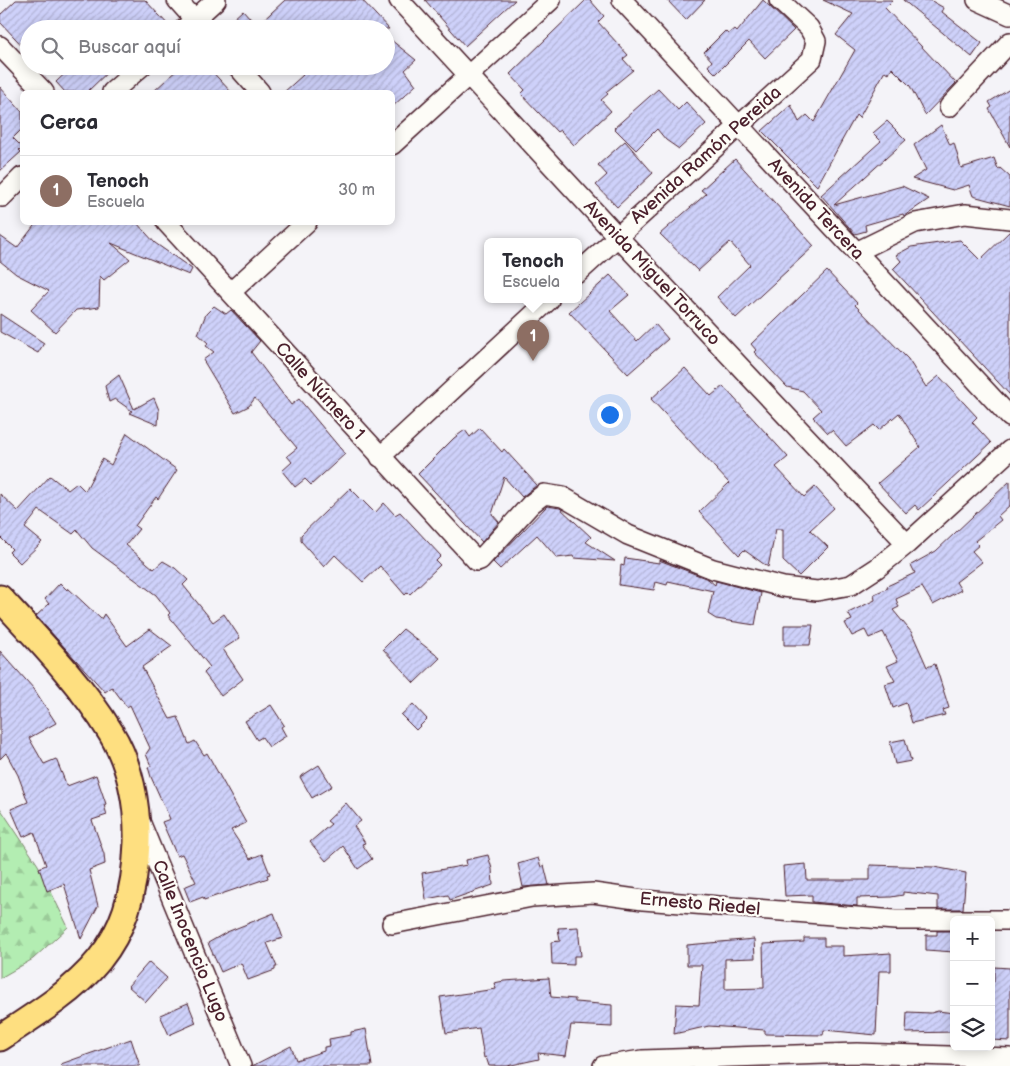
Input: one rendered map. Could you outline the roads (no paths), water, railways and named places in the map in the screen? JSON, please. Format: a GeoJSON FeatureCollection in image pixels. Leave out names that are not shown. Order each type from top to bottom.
{"type":"FeatureCollection","features":[{"type":"Feature","properties":{"kind":"main road"},"geometry":{"type":"LineString","coordinates":[[0,598],[74,683],[112,734],[127,771],[138,815],[136,872],[130,904],[116,937],[99,961],[58,1001],[0,1038]]}},
{"type":"Feature","properties":{"kind":"street"},"geometry":{"type":"LineString","coordinates":[[177,0],[190,20]]}},
{"type":"Feature","properties":{"kind":"street"},"geometry":{"type":"LineString","coordinates":[[199,20],[216,0]]}},
{"type":"Feature","properties":{"kind":"street","name":"Avenida Miguel Torruco"},"geometry":{"type":"LineString","coordinates":[[399,0],[617,236],[907,544]]}},
{"type":"Feature","properties":{"kind":"street"},"geometry":{"type":"LineString","coordinates":[[395,142],[552,0]]}},
{"type":"Feature","properties":{"kind":"street","name":"Avenida Tercera"},"geometry":{"type":"LineString","coordinates":[[622,0],[1010,417]]}},
{"type":"Feature","properties":{"kind":"street","name":"Avenida Ramón Pereida"},"geometry":{"type":"LineString","coordinates":[[582,269],[812,59],[816,42],[809,28],[779,0]]}},
{"type":"Feature","properties":{"kind":"street"},"geometry":{"type":"LineString","coordinates":[[976,0],[1010,15]]}},
{"type":"Feature","properties":{"kind":"street"},"geometry":{"type":"LineString","coordinates":[[949,108],[1010,42]]}},
{"type":"Feature","properties":{"kind":"street"},"geometry":{"type":"LineString","coordinates":[[0,46],[20,67]]}},
{"type":"Feature","properties":{"kind":"street"},"geometry":{"type":"LineString","coordinates":[[28,75],[42,90]]}},
{"type":"Feature","properties":{"kind":"street"},"geometry":{"type":"LineString","coordinates":[[114,90],[132,75]]}},
{"type":"Feature","properties":{"kind":"street"},"geometry":{"type":"LineString","coordinates":[[245,75],[258,90]]}},
{"type":"Feature","properties":{"kind":"street"},"geometry":{"type":"LineString","coordinates":[[2,197],[20,179]]}},
{"type":"Feature","properties":{"kind":"street"},"geometry":{"type":"LineString","coordinates":[[856,252],[915,223],[965,214],[1010,219]]}},
{"type":"Feature","properties":{"kind":"street","name":"Calle Número 1"},"geometry":{"type":"LineString","coordinates":[[169,225],[475,560],[480,560],[531,504],[544,494],[563,497],[628,535],[713,568],[783,587],[817,591],[851,585],[907,544]]}},
{"type":"Feature","properties":{"kind":"street"},"geometry":{"type":"LineString","coordinates":[[231,292],[304,225]]}},
{"type":"Feature","properties":{"kind":"street"},"geometry":{"type":"LineString","coordinates":[[380,457],[546,303]]}},
{"type":"Feature","properties":{"kind":"street"},"geometry":{"type":"LineString","coordinates":[[907,544],[1010,450]]}},
{"type":"Feature","properties":{"kind":"street","name":"Calle Inocencio Lugo"},"geometry":{"type":"LineString","coordinates":[[138,815],[241,1066]]}},
{"type":"Feature","properties":{"kind":"street","name":"Ernesto Riedel"},"geometry":{"type":"LineString","coordinates":[[392,924],[532,897],[593,893],[643,900],[895,920],[1010,920]]}},
{"type":"Feature","properties":{"kind":"street"},"geometry":{"type":"LineString","coordinates":[[602,1066],[642,1060],[857,1053],[1010,1058]]}},
{"type":"Feature","properties":{"kind":"place","name":"Tenoch"},"geometry":{"type":"Point","coordinates":[533,361]}}]}
